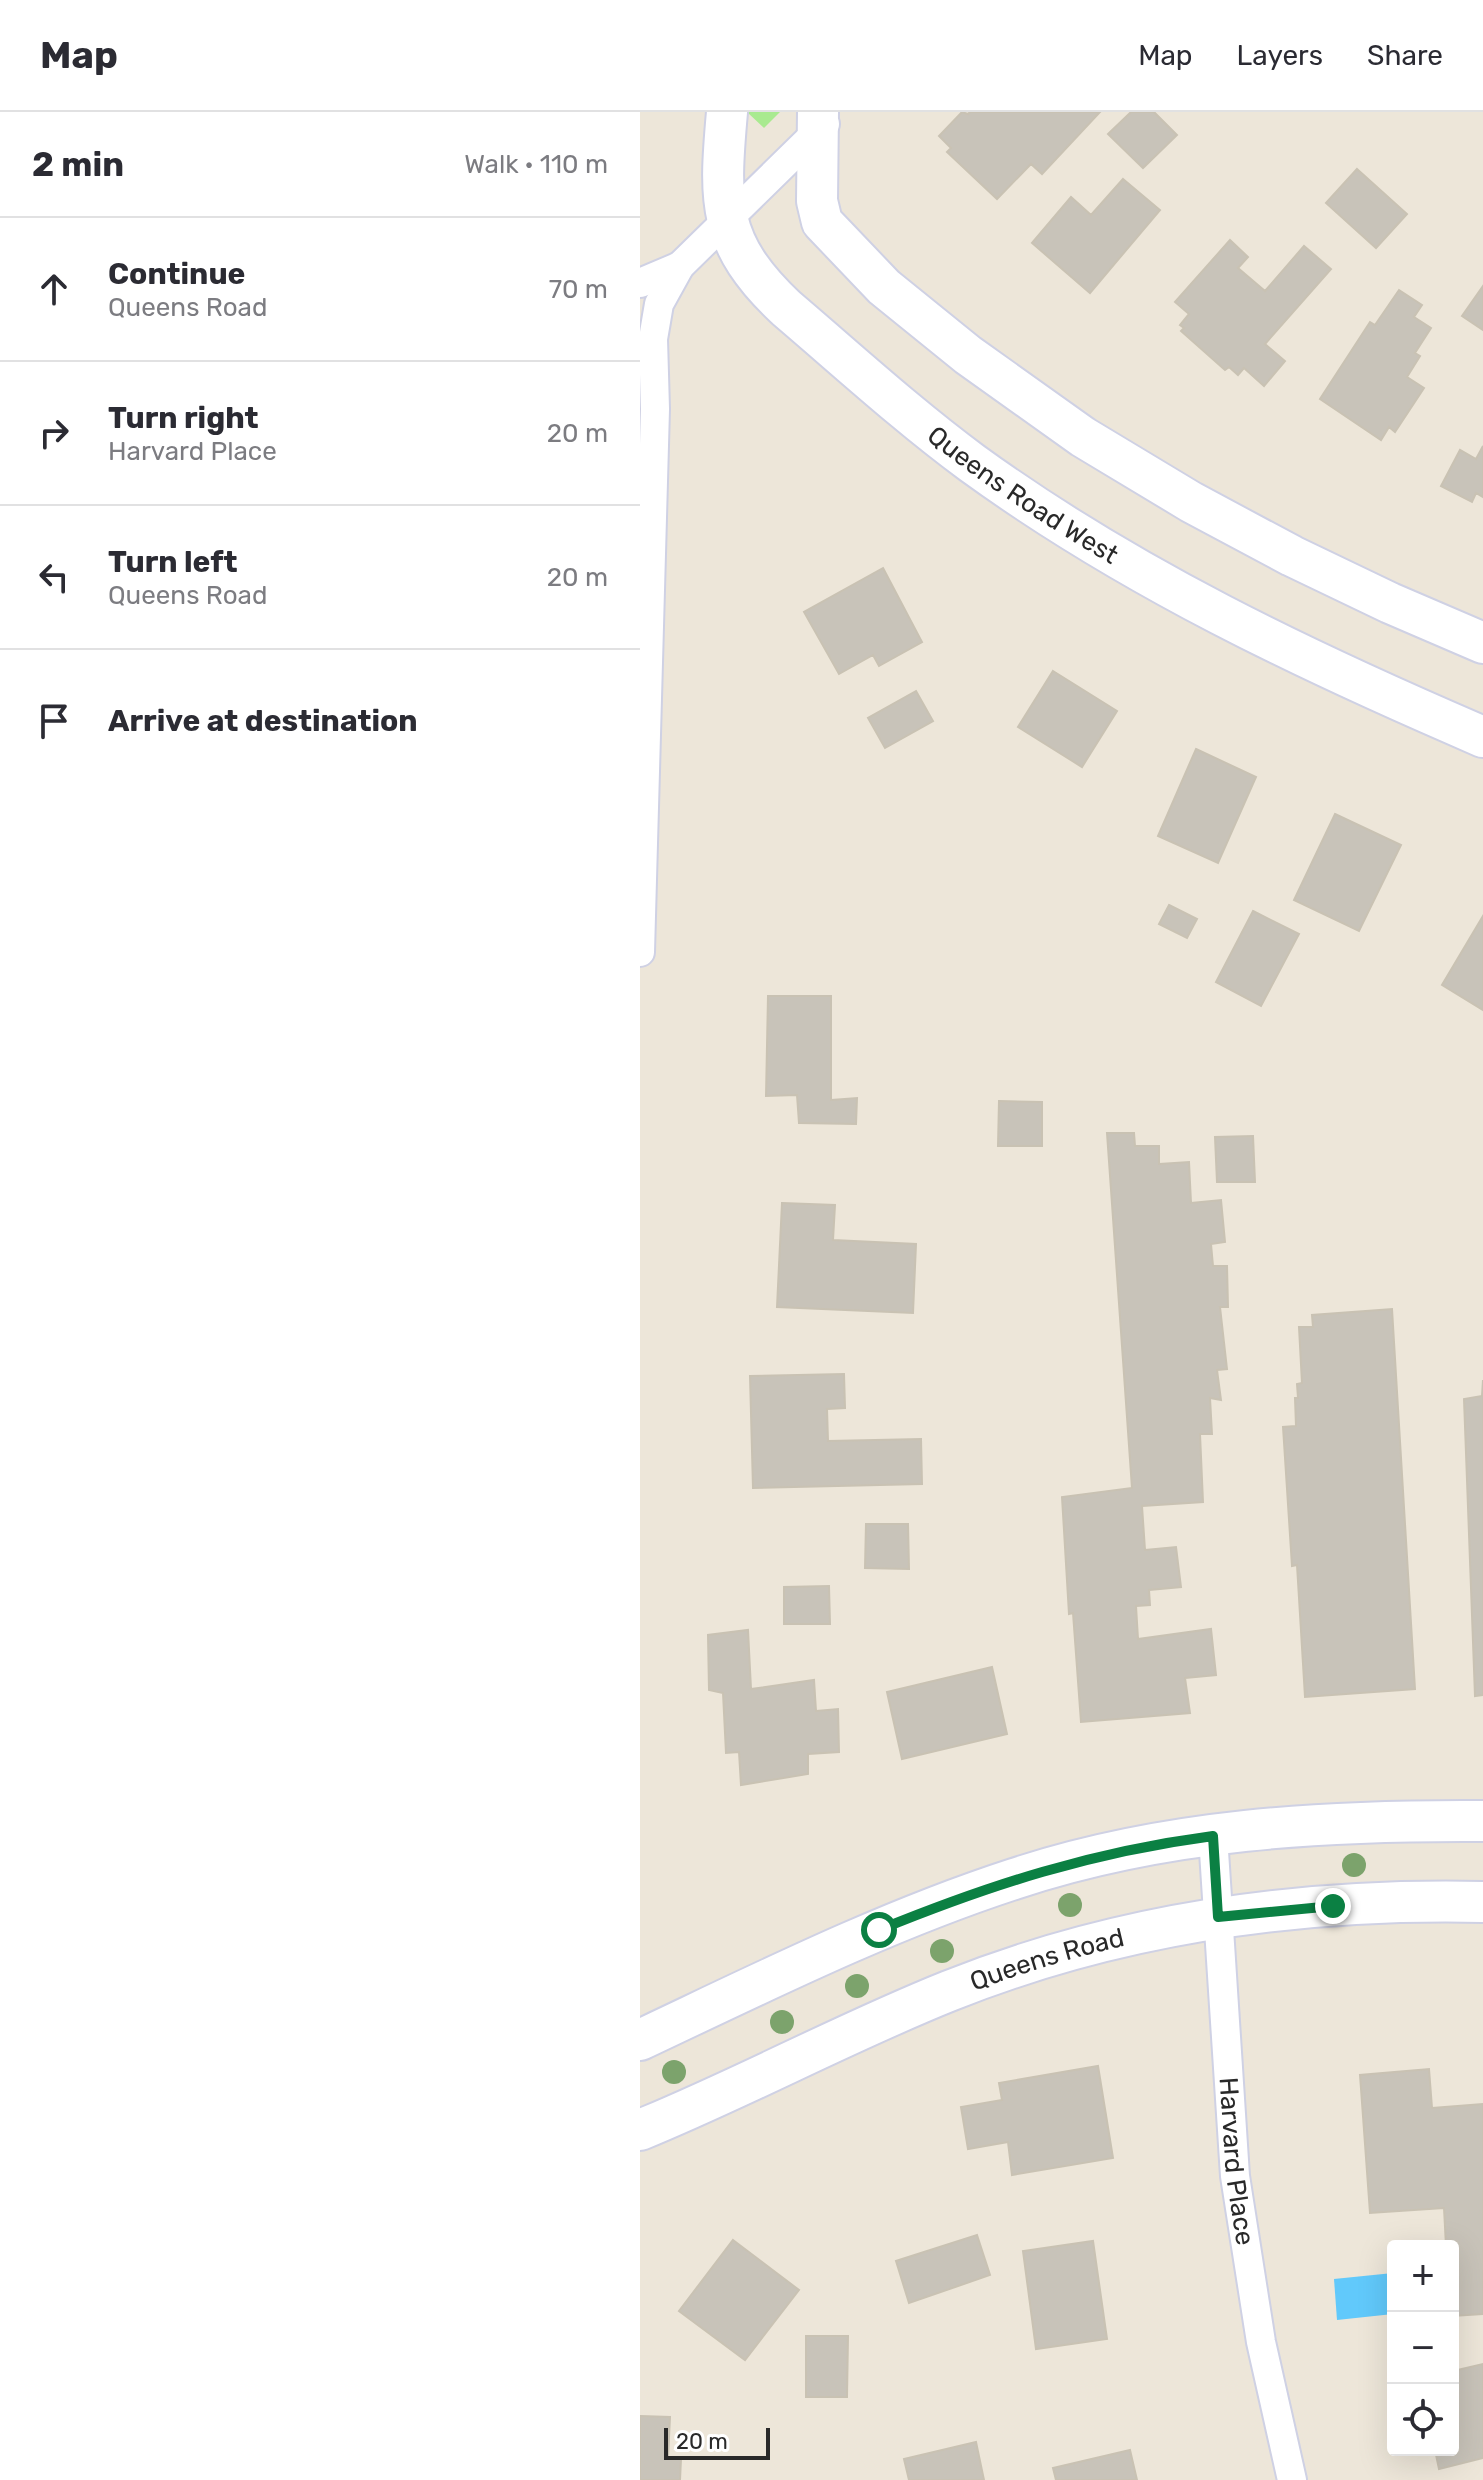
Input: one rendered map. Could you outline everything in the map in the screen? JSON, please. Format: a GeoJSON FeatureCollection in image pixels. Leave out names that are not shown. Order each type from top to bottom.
{"type":"FeatureCollection","features":[{"type":"Feature","properties":{"kind":"street","name":"Queens Road West"},"geometry":{"type":"LineString","coordinates":[[727,112],[724,183],[727,219],[739,254],[765,288],[786,308],[947,444],[1005,486],[1106,550],[1196,601],[1325,666],[1483,737]]}},
{"type":"Feature","properties":{"kind":"street"},"geometry":{"type":"LineString","coordinates":[[640,952],[655,409],[646,339],[659,304],[680,266],[824,119]]}},
{"type":"Feature","properties":{"kind":"street"},"geometry":{"type":"LineString","coordinates":[[824,119],[817,201],[822,222],[884,287],[968,355],[1083,437],[1191,502],[1390,603],[1483,643]]}},
{"type":"Feature","properties":{"kind":"street"},"geometry":{"type":"LineString","coordinates":[[640,283],[680,266]]}},
{"type":"Feature","properties":{"kind":"street"},"geometry":{"type":"LineString","coordinates":[[640,2040],[809,1960],[974,1893],[1077,1861],[1213,1836],[1365,1823],[1483,1821]]}},
{"type":"Feature","properties":{"kind":"street","name":"Harvard Place"},"geometry":{"type":"LineString","coordinates":[[1213,1836],[1235,2176],[1262,2351],[1292,2480]]}},
{"type":"Feature","properties":{"kind":"street","name":"Queens Road"},"geometry":{"type":"LineString","coordinates":[[640,2130],[950,1991],[1015,1967],[1100,1942],[1218,1917],[1333,1906],[1483,1902]]}},
{"type":"Feature","properties":{"kind":"green space"},"geometry":{"type":"Polygon","coordinates":[[[747,112],[780,112],[764,128],[747,112]]]}},
{"type":"Feature","properties":{"kind":"water"},"geometry":{"type":"Polygon","coordinates":[[[1387,2274],[1387,2315],[1337,2320],[1334,2279],[1387,2274]]]}},
{"type":"Feature","properties":{"kind":"building"},"geometry":{"type":"Polygon","coordinates":[[[962,112],[1100,112],[1042,174],[1031,164],[997,199],[947,152],[951,148],[939,136],[962,112]]]}},
{"type":"Feature","properties":{"kind":"building"},"geometry":{"type":"Polygon","coordinates":[[[1131,112],[1154,112],[1177,135],[1143,168],[1108,134],[1131,112]]]}},
{"type":"Feature","properties":{"kind":"building"},"geometry":{"type":"Polygon","coordinates":[[[1357,169],[1407,214],[1376,248],[1326,203],[1357,169]]]}},
{"type":"Feature","properties":{"kind":"building"},"geometry":{"type":"Polygon","coordinates":[[[1123,179],[1160,210],[1090,293],[1032,243],[1071,197],[1091,215],[1123,179]]]}},
{"type":"Feature","properties":{"kind":"building"},"geometry":{"type":"Polygon","coordinates":[[[1230,240],[1248,257],[1238,268],[1265,291],[1304,246],[1331,269],[1265,344],[1285,361],[1264,386],[1244,368],[1238,375],[1229,367],[1225,370],[1181,331],[1184,328],[1180,325],[1189,314],[1175,302],[1230,240]]]}},
{"type":"Feature","properties":{"kind":"building"},"geometry":{"type":"Polygon","coordinates":[[[1483,286],[1483,330],[1462,316],[1483,286]]]}},
{"type":"Feature","properties":{"kind":"building"},"geometry":{"type":"Polygon","coordinates":[[[1399,290],[1422,305],[1414,317],[1431,328],[1415,353],[1420,356],[1407,377],[1424,388],[1395,432],[1389,427],[1381,440],[1320,399],[1370,322],[1375,325],[1399,290]]]}},
{"type":"Feature","properties":{"kind":"building"},"geometry":{"type":"Polygon","coordinates":[[[1483,446],[1483,497],[1476,493],[1472,502],[1441,486],[1460,450],[1476,459],[1483,446]]]}},
{"type":"Feature","properties":{"kind":"building"},"geometry":{"type":"Polygon","coordinates":[[[883,568],[922,642],[879,666],[873,655],[839,674],[804,612],[883,568]]]}},
{"type":"Feature","properties":{"kind":"building"},"geometry":{"type":"Polygon","coordinates":[[[1053,671],[1117,711],[1082,767],[1018,727],[1053,671]]]}},
{"type":"Feature","properties":{"kind":"building"},"geometry":{"type":"Polygon","coordinates":[[[916,691],[933,721],[885,748],[868,718],[916,691]]]}},
{"type":"Feature","properties":{"kind":"building"},"geometry":{"type":"Polygon","coordinates":[[[1196,749],[1256,777],[1218,863],[1158,836],[1196,749]]]}},
{"type":"Feature","properties":{"kind":"building"},"geometry":{"type":"Polygon","coordinates":[[[1335,814],[1401,845],[1359,931],[1294,900],[1335,814]]]}},
{"type":"Feature","properties":{"kind":"building"},"geometry":{"type":"Polygon","coordinates":[[[1169,905],[1197,919],[1187,938],[1159,924],[1169,905]]]}},
{"type":"Feature","properties":{"kind":"building"},"geometry":{"type":"Polygon","coordinates":[[[1253,911],[1299,934],[1261,1006],[1216,982],[1253,911]]]}},
{"type":"Feature","properties":{"kind":"building"},"geometry":{"type":"Polygon","coordinates":[[[1483,916],[1483,1010],[1442,985],[1483,916]]]}},
{"type":"Feature","properties":{"kind":"building"},"geometry":{"type":"Polygon","coordinates":[[[768,996],[831,996],[831,1100],[857,1098],[856,1124],[799,1123],[797,1095],[766,1096],[768,996]]]}},
{"type":"Feature","properties":{"kind":"building"},"geometry":{"type":"Polygon","coordinates":[[[999,1101],[1042,1102],[1042,1146],[998,1146],[999,1101]]]}},
{"type":"Feature","properties":{"kind":"building"},"geometry":{"type":"Polygon","coordinates":[[[1107,1133],[1134,1133],[1135,1146],[1159,1146],[1159,1164],[1189,1162],[1191,1203],[1221,1200],[1225,1242],[1211,1244],[1213,1266],[1227,1266],[1228,1307],[1220,1307],[1227,1369],[1217,1370],[1221,1400],[1210,1398],[1212,1434],[1200,1434],[1203,1502],[1142,1506],[1145,1550],[1176,1547],[1181,1587],[1149,1590],[1150,1605],[1136,1606],[1138,1639],[1211,1629],[1216,1675],[1185,1678],[1190,1713],[1081,1722],[1073,1613],[1069,1614],[1062,1497],[1132,1488],[1107,1133]]]}},
{"type":"Feature","properties":{"kind":"building"},"geometry":{"type":"Polygon","coordinates":[[[1253,1136],[1255,1182],[1217,1182],[1215,1137],[1253,1136]]]}},
{"type":"Feature","properties":{"kind":"building"},"geometry":{"type":"Polygon","coordinates":[[[782,1203],[835,1205],[833,1240],[916,1244],[913,1313],[777,1307],[782,1203]]]}},
{"type":"Feature","properties":{"kind":"building"},"geometry":{"type":"Polygon","coordinates":[[[1392,1309],[1415,1689],[1305,1697],[1297,1565],[1292,1566],[1283,1427],[1296,1426],[1295,1398],[1298,1398],[1297,1384],[1302,1383],[1299,1327],[1313,1327],[1312,1315],[1392,1309]]]}},
{"type":"Feature","properties":{"kind":"building"},"geometry":{"type":"Polygon","coordinates":[[[844,1374],[845,1408],[827,1409],[828,1441],[921,1439],[922,1484],[753,1488],[750,1376],[844,1374]]]}},
{"type":"Feature","properties":{"kind":"building"},"geometry":{"type":"Polygon","coordinates":[[[1483,1380],[1483,1695],[1475,1696],[1464,1399],[1482,1396],[1483,1380]]]}},
{"type":"Feature","properties":{"kind":"building"},"geometry":{"type":"Polygon","coordinates":[[[866,1524],[908,1524],[909,1569],[865,1568],[866,1524]]]}},
{"type":"Feature","properties":{"kind":"building"},"geometry":{"type":"Polygon","coordinates":[[[829,1586],[830,1624],[784,1624],[784,1587],[829,1586]]]}},
{"type":"Feature","properties":{"kind":"building"},"geometry":{"type":"Polygon","coordinates":[[[748,1630],[751,1689],[814,1680],[816,1711],[838,1709],[839,1752],[808,1754],[808,1774],[741,1785],[739,1752],[726,1753],[723,1693],[709,1690],[708,1635],[748,1630]]]}},
{"type":"Feature","properties":{"kind":"building"},"geometry":{"type":"Polygon","coordinates":[[[992,1667],[1007,1734],[902,1759],[887,1692],[992,1667]]]}},
{"type":"Feature","properties":{"kind":"building"},"geometry":{"type":"Polygon","coordinates":[[[1098,2066],[1113,2158],[1012,2175],[1008,2142],[968,2149],[961,2107],[1002,2100],[999,2083],[1098,2066]]]}},
{"type":"Feature","properties":{"kind":"building"},"geometry":{"type":"Polygon","coordinates":[[[1429,2069],[1432,2108],[1483,2104],[1483,2314],[1459,2316],[1459,2240],[1446,2240],[1444,2208],[1370,2213],[1360,2075],[1429,2069]]]}},
{"type":"Feature","properties":{"kind":"building"},"geometry":{"type":"Polygon","coordinates":[[[977,2235],[990,2275],[909,2303],[896,2261],[977,2235]]]}},
{"type":"Feature","properties":{"kind":"building"},"geometry":{"type":"Polygon","coordinates":[[[733,2240],[799,2290],[745,2360],[679,2311],[733,2240]]]}},
{"type":"Feature","properties":{"kind":"building"},"geometry":{"type":"Polygon","coordinates":[[[1093,2241],[1107,2339],[1036,2349],[1023,2251],[1093,2241]]]}},
{"type":"Feature","properties":{"kind":"building"},"geometry":{"type":"Polygon","coordinates":[[[806,2336],[848,2336],[847,2397],[806,2397],[806,2336]]]}},
{"type":"Feature","properties":{"kind":"building"},"geometry":{"type":"Polygon","coordinates":[[[1483,2364],[1483,2458],[1439,2469],[1436,2456],[1459,2456],[1459,2370],[1483,2364]]]}},
{"type":"Feature","properties":{"kind":"building"},"geometry":{"type":"Polygon","coordinates":[[[640,2416],[670,2417],[668,2458],[681,2459],[680,2480],[640,2480],[640,2416]]]}},
{"type":"Feature","properties":{"kind":"building"},"geometry":{"type":"Polygon","coordinates":[[[976,2442],[984,2480],[909,2480],[904,2459],[976,2442]]]}},
{"type":"Feature","properties":{"kind":"building"},"geometry":{"type":"Polygon","coordinates":[[[1130,2450],[1137,2480],[1056,2480],[1053,2468],[1130,2450]]]}},
{"type":"Feature","properties":{"kind":"route"},"geometry":{"type":"LineString","coordinates":[[879,1930],[1016,1878],[1122,1851],[1213,1836],[1218,1917],[1333,1906]]}}]}
